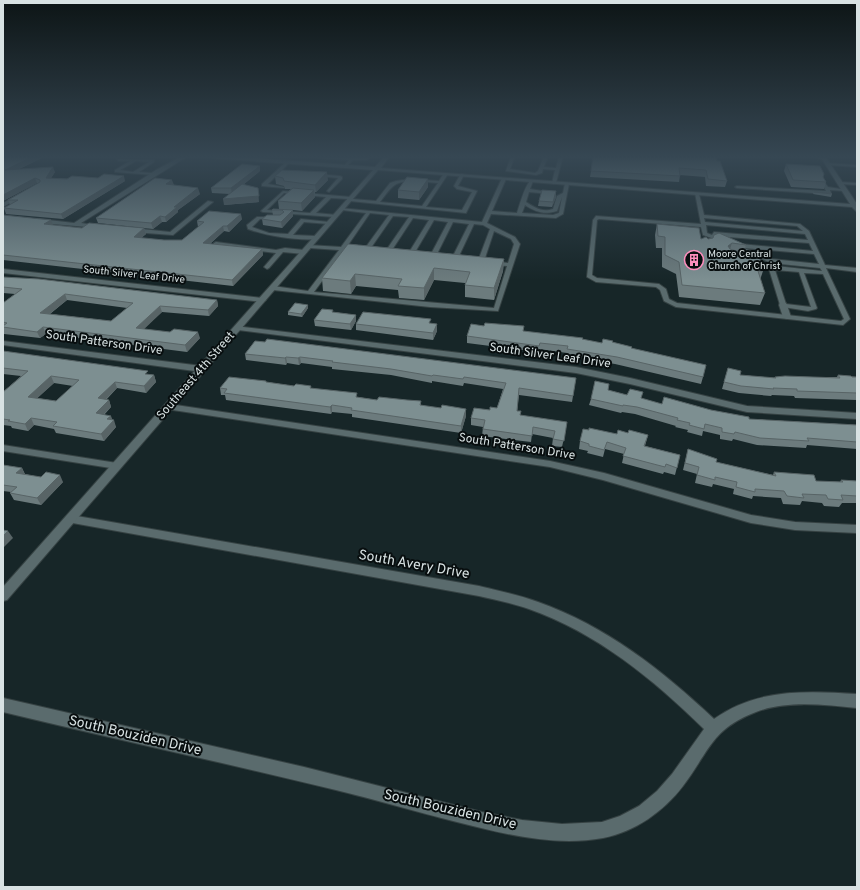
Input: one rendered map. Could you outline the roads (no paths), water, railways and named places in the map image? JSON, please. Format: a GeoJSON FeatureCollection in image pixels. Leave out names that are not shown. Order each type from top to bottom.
{"type":"FeatureCollection","features":[{"type":"Feature","properties":{"kind":"street"},"geometry":{"type":"LineString","coordinates":[[3,205],[17,198]]}},
{"type":"Feature","properties":{"kind":"street"},"geometry":{"type":"LineString","coordinates":[[76,224],[117,198]]}},
{"type":"Feature","properties":{"kind":"street"},"geometry":{"type":"LineString","coordinates":[[748,198],[856,207]]}},
{"type":"Feature","properties":{"kind":"street"},"geometry":{"type":"LineString","coordinates":[[850,198],[856,207]]}},
{"type":"Feature","properties":{"kind":"street","name":"Southeast 4th Street"},"geometry":{"type":"LineString","coordinates":[[3,596],[351,199]]}},
{"type":"Feature","properties":{"kind":"street"},"geometry":{"type":"LineString","coordinates":[[125,229],[171,234],[210,202]]}},
{"type":"Feature","properties":{"kind":"street"},"geometry":{"type":"LineString","coordinates":[[32,220],[104,227]]}},
{"type":"Feature","properties":{"kind":"street","name":"South Silver Leaf Drive"},"geometry":{"type":"LineString","coordinates":[[3,271],[262,300]]}},
{"type":"Feature","properties":{"kind":"street"},"geometry":{"type":"LineString","coordinates":[[783,305],[787,317]]}},
{"type":"Feature","properties":{"kind":"street","name":"South Silver Leaf Drive"},"geometry":{"type":"LineString","coordinates":[[238,328],[576,370],[630,381],[746,409],[857,416]]}},
{"type":"Feature","properties":{"kind":"street","name":"South Patterson Drive"},"geometry":{"type":"LineString","coordinates":[[3,343],[202,369]]}},
{"type":"Feature","properties":{"kind":"street","name":"South Patterson Drive"},"geometry":{"type":"LineString","coordinates":[[169,407],[550,464],[604,477],[751,519],[795,526],[857,529]]}},
{"type":"Feature","properties":{"kind":"street"},"geometry":{"type":"LineString","coordinates":[[3,448],[118,466]]}},
{"type":"Feature","properties":{"kind":"street","name":"South Avery Drive"},"geometry":{"type":"LineString","coordinates":[[71,519],[479,591],[540,607],[612,643],[637,660],[662,680],[714,729]]}},
{"type":"Feature","properties":{"kind":"street","name":"South Bouziden Drive"},"geometry":{"type":"LineString","coordinates":[[3,705],[316,777],[491,822],[538,830],[579,832],[605,829],[627,821],[644,812],[663,796],[677,781],[703,741],[714,729],[736,714],[759,704],[787,700],[813,699],[857,701]]}},
{"type":"Feature","properties":{"kind":"lane"},"geometry":{"type":"LineString","coordinates":[[277,198],[263,211],[299,215],[312,214],[335,216]]}},
{"type":"Feature","properties":{"kind":"lane"},"geometry":{"type":"LineString","coordinates":[[312,214],[326,198]]}},
{"type":"Feature","properties":{"kind":"lane"},"geometry":{"type":"LineString","coordinates":[[345,198],[377,203],[466,211],[472,198]]}},
{"type":"Feature","properties":{"kind":"lane"},"geometry":{"type":"LineString","coordinates":[[377,203],[381,198]]}},
{"type":"Feature","properties":{"kind":"lane"},"geometry":{"type":"LineString","coordinates":[[423,208],[430,198]]}},
{"type":"Feature","properties":{"kind":"lane"},"geometry":{"type":"LineString","coordinates":[[484,224],[496,198]]}},
{"type":"Feature","properties":{"kind":"lane"},"geometry":{"type":"LineString","coordinates":[[519,214],[524,198]]}},
{"type":"Feature","properties":{"kind":"lane"},"geometry":{"type":"LineString","coordinates":[[523,202],[525,208],[528,210],[545,212],[555,210],[559,198]]}},
{"type":"Feature","properties":{"kind":"lane"},"geometry":{"type":"LineString","coordinates":[[490,212],[554,216],[561,214],[564,198]]}},
{"type":"Feature","properties":{"kind":"lane"},"geometry":{"type":"LineString","coordinates":[[698,198],[706,241]]}},
{"type":"Feature","properties":{"kind":"lane"},"geometry":{"type":"LineString","coordinates":[[812,198],[816,203]]}},
{"type":"Feature","properties":{"kind":"lane"},"geometry":{"type":"LineString","coordinates":[[273,288],[430,305],[496,310],[517,244],[513,238],[484,224],[342,209]]}},
{"type":"Feature","properties":{"kind":"lane"},"geometry":{"type":"LineString","coordinates":[[310,293],[369,212]]}},
{"type":"Feature","properties":{"kind":"lane"},"geometry":{"type":"LineString","coordinates":[[310,246],[369,251],[392,214]]}},
{"type":"Feature","properties":{"kind":"lane"},"geometry":{"type":"LineString","coordinates":[[388,252],[412,216]]}},
{"type":"Feature","properties":{"kind":"lane"},"geometry":{"type":"LineString","coordinates":[[701,216],[798,225],[806,233],[811,242],[847,319],[843,323],[676,306],[666,300],[662,289],[657,285],[596,280],[589,276],[595,220],[598,217],[806,233]]}},
{"type":"Feature","properties":{"kind":"lane"},"geometry":{"type":"LineString","coordinates":[[316,238],[268,234],[250,228],[250,226],[256,220],[266,217],[329,223]]}},
{"type":"Feature","properties":{"kind":"lane"},"geometry":{"type":"LineString","coordinates":[[419,254],[408,253],[432,218]]}},
{"type":"Feature","properties":{"kind":"lane"},"geometry":{"type":"LineString","coordinates":[[289,236],[304,220]]}},
{"type":"Feature","properties":{"kind":"lane"},"geometry":{"type":"LineString","coordinates":[[434,256],[451,220]]}},
{"type":"Feature","properties":{"kind":"lane"},"geometry":{"type":"LineString","coordinates":[[455,258],[472,223]]}},
{"type":"Feature","properties":{"kind":"lane"},"geometry":{"type":"LineString","coordinates":[[481,261],[493,228]]}},
{"type":"Feature","properties":{"kind":"lane"},"geometry":{"type":"LineString","coordinates":[[705,233],[811,242]]}},
{"type":"Feature","properties":{"kind":"lane"},"geometry":{"type":"LineString","coordinates":[[705,233],[771,261]]}},
{"type":"Feature","properties":{"kind":"lane"},"geometry":{"type":"LineString","coordinates":[[216,244],[278,251],[285,250],[304,252]]}},
{"type":"Feature","properties":{"kind":"lane"},"geometry":{"type":"LineString","coordinates":[[734,245],[816,253]]}},
{"type":"Feature","properties":{"kind":"lane"},"geometry":{"type":"LineString","coordinates":[[267,267],[280,253],[278,251]]}},
{"type":"Feature","properties":{"kind":"lane"},"geometry":{"type":"LineString","coordinates":[[426,255],[441,257]]}},
{"type":"Feature","properties":{"kind":"lane"},"geometry":{"type":"LineString","coordinates":[[448,258],[461,259]]}},
{"type":"Feature","properties":{"kind":"lane"},"geometry":{"type":"LineString","coordinates":[[474,261],[510,265]]}},
{"type":"Feature","properties":{"kind":"lane"},"geometry":{"type":"LineString","coordinates":[[750,261],[771,261],[857,270]]}},
{"type":"Feature","properties":{"kind":"lane"},"geometry":{"type":"LineString","coordinates":[[801,271],[814,308],[808,309],[783,305],[771,270],[774,268],[826,273]]}},
{"type":"Feature","properties":{"kind":"place","name":"Moore Central Church of Christ"},"geometry":{"type":"Point","coordinates":[694,260]}}]}
